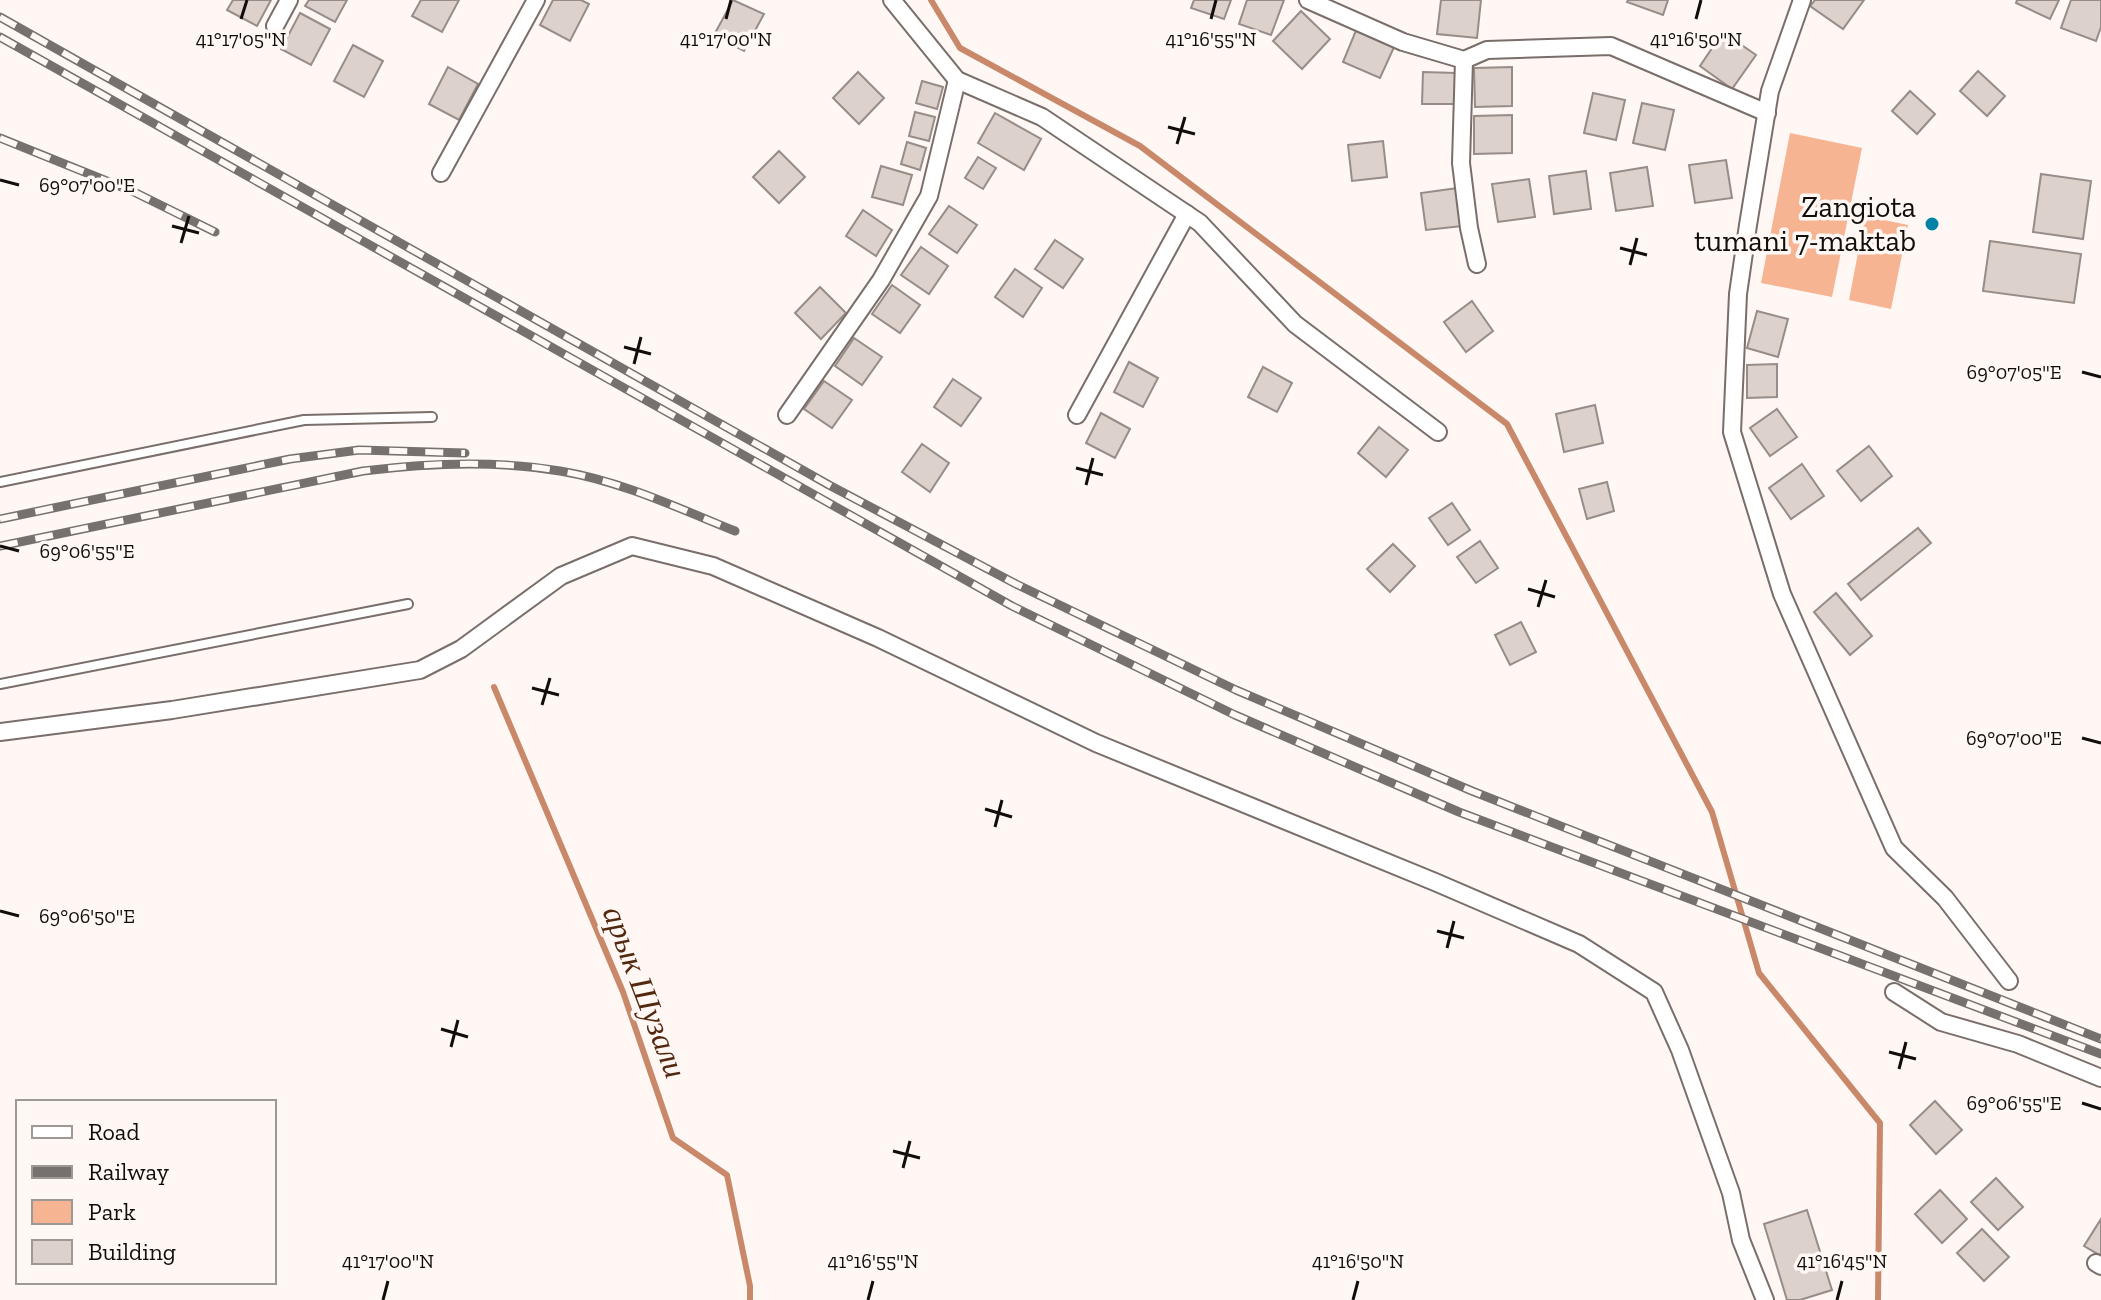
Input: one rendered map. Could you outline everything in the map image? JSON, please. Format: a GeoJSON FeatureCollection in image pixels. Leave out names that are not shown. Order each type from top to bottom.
{"type":"FeatureCollection","features":[{"type":"Feature","properties":{"kind":"street"},"geometry":{"type":"LineString","coordinates":[[275,26],[289,0]]}},
{"type":"Feature","properties":{"kind":"street"},"geometry":{"type":"LineString","coordinates":[[441,173],[536,0]]}},
{"type":"Feature","properties":{"kind":"street"},"geometry":{"type":"LineString","coordinates":[[892,0],[957,80],[1042,117],[1200,223],[1295,324],[1438,432]]}},
{"type":"Feature","properties":{"kind":"street"},"geometry":{"type":"LineString","coordinates":[[1308,0],[1403,42],[1464,60],[1487,50],[1611,46],[1767,113]]}},
{"type":"Feature","properties":{"kind":"street"},"geometry":{"type":"LineString","coordinates":[[1802,0],[1770,91],[1738,294],[1732,432],[1782,594],[1894,848],[1945,898],[2009,981]]}},
{"type":"Feature","properties":{"kind":"street"},"geometry":{"type":"LineString","coordinates":[[1464,60],[1461,163],[1477,264]]}},
{"type":"Feature","properties":{"kind":"street"},"geometry":{"type":"LineString","coordinates":[[787,415],[881,280],[929,196],[957,80]]}},
{"type":"Feature","properties":{"kind":"street"},"geometry":{"type":"LineString","coordinates":[[1077,415],[1187,214]]}},
{"type":"Feature","properties":{"kind":"street"},"geometry":{"type":"LineString","coordinates":[[0,732],[172,710],[420,670],[461,649],[561,576],[632,546],[713,566],[905,651],[1096,743],[1579,944],[1654,992],[1686,1064],[1731,1193],[1741,1240],[1765,1300]]}},
{"type":"Feature","properties":{"kind":"street"},"geometry":{"type":"LineString","coordinates":[[1894,992],[1941,1022],[2018,1044],[2101,1078]]}},
{"type":"Feature","properties":{"kind":"lane"},"geometry":{"type":"LineString","coordinates":[[0,482],[304,420],[432,417]]}},
{"type":"Feature","properties":{"kind":"lane"},"geometry":{"type":"LineString","coordinates":[[0,684],[408,604]]}},
{"type":"Feature","properties":{"kind":"green space"},"geometry":{"type":"Polygon","coordinates":[[[1790,133],[1862,148],[1832,297],[1761,283],[1790,133]]]}},
{"type":"Feature","properties":{"kind":"green space"},"geometry":{"type":"Polygon","coordinates":[[[1865,216],[1908,225],[1891,309],[1849,300],[1865,216]]]}},
{"type":"Feature","properties":{"kind":"building"},"geometry":{"type":"Polygon","coordinates":[[[233,0],[271,0],[257,26],[227,10],[233,0]]]}},
{"type":"Feature","properties":{"kind":"building"},"geometry":{"type":"Polygon","coordinates":[[[309,0],[347,0],[335,22],[305,6],[309,0]]]}},
{"type":"Feature","properties":{"kind":"building"},"geometry":{"type":"Polygon","coordinates":[[[421,0],[459,0],[442,32],[412,16],[421,0]]]}},
{"type":"Feature","properties":{"kind":"building"},"geometry":{"type":"Polygon","coordinates":[[[553,0],[581,0],[589,4],[570,41],[540,25],[553,0]]]}},
{"type":"Feature","properties":{"kind":"building"},"geometry":{"type":"Polygon","coordinates":[[[733,0],[764,14],[744,51],[714,35],[733,0]]]}},
{"type":"Feature","properties":{"kind":"building"},"geometry":{"type":"Polygon","coordinates":[[[1194,0],[1231,0],[1224,19],[1191,8],[1194,0]]]}},
{"type":"Feature","properties":{"kind":"building"},"geometry":{"type":"Polygon","coordinates":[[[1247,0],[1284,0],[1271,35],[1239,24],[1247,0]]]}},
{"type":"Feature","properties":{"kind":"building"},"geometry":{"type":"Polygon","coordinates":[[[1441,0],[1481,0],[1477,38],[1437,34],[1441,0]]]}},
{"type":"Feature","properties":{"kind":"building"},"geometry":{"type":"Polygon","coordinates":[[[1628,0],[1668,0],[1663,15],[1628,0]]]}},
{"type":"Feature","properties":{"kind":"building"},"geometry":{"type":"Polygon","coordinates":[[[1815,0],[1864,0],[1843,29],[1810,6],[1815,0]]]}},
{"type":"Feature","properties":{"kind":"building"},"geometry":{"type":"Polygon","coordinates":[[[2017,0],[2059,0],[2050,19],[2016,3],[2017,0]]]}},
{"type":"Feature","properties":{"kind":"building"},"geometry":{"type":"Polygon","coordinates":[[[2071,0],[2101,0],[2101,27],[2096,41],[2061,28],[2071,0]]]}},
{"type":"Feature","properties":{"kind":"building"},"geometry":{"type":"Polygon","coordinates":[[[1301,11],[1330,39],[1302,69],[1273,41],[1301,11]]]}},
{"type":"Feature","properties":{"kind":"building"},"geometry":{"type":"Polygon","coordinates":[[[300,13],[330,29],[311,65],[281,49],[300,13]]]}},
{"type":"Feature","properties":{"kind":"building"},"geometry":{"type":"Polygon","coordinates":[[[1357,28],[1395,45],[1380,78],[1343,62],[1357,28]]]}},
{"type":"Feature","properties":{"kind":"building"},"geometry":{"type":"Polygon","coordinates":[[[1723,32],[1756,55],[1732,89],[1700,66],[1723,32]]]}},
{"type":"Feature","properties":{"kind":"building"},"geometry":{"type":"Polygon","coordinates":[[[353,45],[383,61],[364,97],[334,81],[353,45]]]}},
{"type":"Feature","properties":{"kind":"building"},"geometry":{"type":"Polygon","coordinates":[[[448,67],[478,84],[459,120],[429,104],[448,67]]]}},
{"type":"Feature","properties":{"kind":"building"},"geometry":{"type":"Polygon","coordinates":[[[1512,67],[1512,106],[1475,107],[1474,68],[1512,67]]]}},
{"type":"Feature","properties":{"kind":"building"},"geometry":{"type":"Polygon","coordinates":[[[1978,71],[2005,96],[1987,116],[1960,91],[1978,71]]]}},
{"type":"Feature","properties":{"kind":"building"},"geometry":{"type":"Polygon","coordinates":[[[858,72],[884,98],[859,124],[833,98],[858,72]]]}},
{"type":"Feature","properties":{"kind":"building"},"geometry":{"type":"Polygon","coordinates":[[[1423,72],[1456,73],[1455,104],[1422,104],[1423,72]]]}},
{"type":"Feature","properties":{"kind":"building"},"geometry":{"type":"Polygon","coordinates":[[[922,81],[943,87],[937,109],[916,103],[922,81]]]}},
{"type":"Feature","properties":{"kind":"building"},"geometry":{"type":"Polygon","coordinates":[[[1910,91],[1935,114],[1917,134],[1892,111],[1910,91]]]}},
{"type":"Feature","properties":{"kind":"building"},"geometry":{"type":"Polygon","coordinates":[[[1593,93],[1625,100],[1616,140],[1584,133],[1593,93]]]}},
{"type":"Feature","properties":{"kind":"building"},"geometry":{"type":"Polygon","coordinates":[[[1642,103],[1674,110],[1665,150],[1633,143],[1642,103]]]}},
{"type":"Feature","properties":{"kind":"building"},"geometry":{"type":"Polygon","coordinates":[[[915,112],[935,117],[929,141],[909,136],[915,112]]]}},
{"type":"Feature","properties":{"kind":"building"},"geometry":{"type":"Polygon","coordinates":[[[995,113],[1041,139],[1024,170],[978,143],[995,113]]]}},
{"type":"Feature","properties":{"kind":"building"},"geometry":{"type":"Polygon","coordinates":[[[1512,115],[1512,153],[1474,154],[1474,116],[1512,115]]]}},
{"type":"Feature","properties":{"kind":"building"},"geometry":{"type":"Polygon","coordinates":[[[1383,141],[1387,177],[1352,181],[1348,145],[1383,141]]]}},
{"type":"Feature","properties":{"kind":"building"},"geometry":{"type":"Polygon","coordinates":[[[907,142],[926,148],[920,170],[901,164],[907,142]]]}},
{"type":"Feature","properties":{"kind":"building"},"geometry":{"type":"Polygon","coordinates":[[[779,151],[805,177],[779,203],[753,177],[779,151]]]}},
{"type":"Feature","properties":{"kind":"building"},"geometry":{"type":"Polygon","coordinates":[[[978,157],[996,168],[983,189],[965,178],[978,157]]]}},
{"type":"Feature","properties":{"kind":"building"},"geometry":{"type":"Polygon","coordinates":[[[1726,160],[1732,198],[1695,203],[1689,165],[1726,160]]]}},
{"type":"Feature","properties":{"kind":"building"},"geometry":{"type":"Polygon","coordinates":[[[881,166],[912,175],[903,205],[872,197],[881,166]]]}},
{"type":"Feature","properties":{"kind":"building"},"geometry":{"type":"Polygon","coordinates":[[[1647,167],[1653,206],[1616,211],[1610,173],[1647,167]]]}},
{"type":"Feature","properties":{"kind":"building"},"geometry":{"type":"Polygon","coordinates":[[[1586,171],[1591,209],[1554,214],[1549,176],[1586,171]]]}},
{"type":"Feature","properties":{"kind":"building"},"geometry":{"type":"Polygon","coordinates":[[[2041,174],[2091,181],[2083,239],[2033,232],[2041,174]]]}},
{"type":"Feature","properties":{"kind":"building"},"geometry":{"type":"Polygon","coordinates":[[[1529,179],[1535,217],[1498,222],[1492,184],[1529,179]]]}},
{"type":"Feature","properties":{"kind":"building"},"geometry":{"type":"Polygon","coordinates":[[[1458,188],[1462,226],[1426,230],[1421,193],[1458,188]]]}},
{"type":"Feature","properties":{"kind":"building"},"geometry":{"type":"Polygon","coordinates":[[[949,206],[977,225],[957,253],[929,234],[949,206]]]}},
{"type":"Feature","properties":{"kind":"building"},"geometry":{"type":"Polygon","coordinates":[[[863,210],[892,230],[876,256],[846,236],[863,210]]]}},
{"type":"Feature","properties":{"kind":"building"},"geometry":{"type":"Polygon","coordinates":[[[1055,240],[1083,259],[1063,288],[1035,269],[1055,240]]]}},
{"type":"Feature","properties":{"kind":"building"},"geometry":{"type":"Polygon","coordinates":[[[1990,241],[2081,254],[2074,303],[1983,291],[1990,241]]]}},
{"type":"Feature","properties":{"kind":"building"},"geometry":{"type":"Polygon","coordinates":[[[921,247],[948,266],[929,294],[901,275],[921,247]]]}},
{"type":"Feature","properties":{"kind":"building"},"geometry":{"type":"Polygon","coordinates":[[[1015,269],[1042,288],[1023,317],[995,297],[1015,269]]]}},
{"type":"Feature","properties":{"kind":"building"},"geometry":{"type":"Polygon","coordinates":[[[892,285],[920,305],[900,333],[872,314],[892,285]]]}},
{"type":"Feature","properties":{"kind":"building"},"geometry":{"type":"Polygon","coordinates":[[[820,287],[846,313],[821,339],[795,313],[820,287]]]}},
{"type":"Feature","properties":{"kind":"building"},"geometry":{"type":"Polygon","coordinates":[[[1472,301],[1493,331],[1466,352],[1444,322],[1472,301]]]}},
{"type":"Feature","properties":{"kind":"building"},"geometry":{"type":"Polygon","coordinates":[[[1757,311],[1788,319],[1778,357],[1747,348],[1757,311]]]}},
{"type":"Feature","properties":{"kind":"building"},"geometry":{"type":"Polygon","coordinates":[[[854,338],[882,357],[862,385],[835,366],[854,338]]]}},
{"type":"Feature","properties":{"kind":"building"},"geometry":{"type":"Polygon","coordinates":[[[1129,362],[1158,378],[1143,407],[1114,392],[1129,362]]]}},
{"type":"Feature","properties":{"kind":"building"},"geometry":{"type":"Polygon","coordinates":[[[1777,364],[1777,397],[1747,398],[1747,365],[1777,364]]]}},
{"type":"Feature","properties":{"kind":"building"},"geometry":{"type":"Polygon","coordinates":[[[1263,367],[1292,383],[1277,412],[1248,397],[1263,367]]]}},
{"type":"Feature","properties":{"kind":"building"},"geometry":{"type":"Polygon","coordinates":[[[953,379],[981,398],[961,426],[934,407],[953,379]]]}},
{"type":"Feature","properties":{"kind":"building"},"geometry":{"type":"Polygon","coordinates":[[[824,381],[852,400],[832,428],[804,409],[824,381]]]}},
{"type":"Feature","properties":{"kind":"building"},"geometry":{"type":"Polygon","coordinates":[[[1595,405],[1603,443],[1564,452],[1556,414],[1595,405]]]}},
{"type":"Feature","properties":{"kind":"building"},"geometry":{"type":"Polygon","coordinates":[[[1777,409],[1797,437],[1770,456],[1750,428],[1777,409]]]}},
{"type":"Feature","properties":{"kind":"building"},"geometry":{"type":"Polygon","coordinates":[[[1101,413],[1130,429],[1115,458],[1086,443],[1101,413]]]}},
{"type":"Feature","properties":{"kind":"building"},"geometry":{"type":"Polygon","coordinates":[[[1379,427],[1408,450],[1386,477],[1358,453],[1379,427]]]}},
{"type":"Feature","properties":{"kind":"building"},"geometry":{"type":"Polygon","coordinates":[[[922,444],[949,463],[930,492],[902,472],[922,444]]]}},
{"type":"Feature","properties":{"kind":"building"},"geometry":{"type":"Polygon","coordinates":[[[1869,446],[1892,476],[1861,501],[1837,471],[1869,446]]]}},
{"type":"Feature","properties":{"kind":"building"},"geometry":{"type":"Polygon","coordinates":[[[1802,464],[1824,496],[1791,519],[1769,488],[1802,464]]]}},
{"type":"Feature","properties":{"kind":"building"},"geometry":{"type":"Polygon","coordinates":[[[1607,482],[1614,511],[1587,519],[1579,489],[1607,482]]]}},
{"type":"Feature","properties":{"kind":"building"},"geometry":{"type":"Polygon","coordinates":[[[1452,503],[1470,530],[1448,545],[1429,518],[1452,503]]]}},
{"type":"Feature","properties":{"kind":"building"},"geometry":{"type":"Polygon","coordinates":[[[1918,528],[1931,543],[1861,600],[1848,584],[1918,528]]]}},
{"type":"Feature","properties":{"kind":"building"},"geometry":{"type":"Polygon","coordinates":[[[1480,541],[1498,568],[1476,583],[1457,557],[1480,541]]]}},
{"type":"Feature","properties":{"kind":"building"},"geometry":{"type":"Polygon","coordinates":[[[1393,544],[1415,566],[1390,592],[1367,569],[1393,544]]]}},
{"type":"Feature","properties":{"kind":"building"},"geometry":{"type":"Polygon","coordinates":[[[1836,593],[1872,636],[1850,655],[1814,612],[1836,593]]]}},
{"type":"Feature","properties":{"kind":"building"},"geometry":{"type":"Polygon","coordinates":[[[1521,622],[1536,652],[1510,665],[1495,635],[1521,622]]]}},
{"type":"Feature","properties":{"kind":"building"},"geometry":{"type":"Polygon","coordinates":[[[1935,1101],[1962,1130],[1936,1154],[1910,1125],[1935,1101]]]}},
{"type":"Feature","properties":{"kind":"building"},"geometry":{"type":"Polygon","coordinates":[[[1996,1178],[2023,1207],[1998,1230],[1971,1202],[1996,1178]]]}},
{"type":"Feature","properties":{"kind":"building"},"geometry":{"type":"Polygon","coordinates":[[[1940,1190],[1967,1219],[1942,1243],[1915,1214],[1940,1190]]]}},
{"type":"Feature","properties":{"kind":"building"},"geometry":{"type":"Polygon","coordinates":[[[1807,1210],[1832,1290],[1800,1300],[1787,1300],[1764,1224],[1807,1210]]]}},
{"type":"Feature","properties":{"kind":"building"},"geometry":{"type":"Polygon","coordinates":[[[2101,1219],[2101,1256],[2084,1246],[2101,1219]]]}},
{"type":"Feature","properties":{"kind":"building"},"geometry":{"type":"Polygon","coordinates":[[[1982,1229],[2009,1257],[1984,1281],[1957,1253],[1982,1229]]]}},
{"type":"Feature","properties":{"kind":"waterway"},"geometry":{"type":"LineString","coordinates":[[931,0],[960,48],[1140,146],[1507,424],[1712,812],[1759,973],[1880,1123],[1878,1300]]}},
{"type":"Feature","properties":{"kind":"waterway","name":"арык Шузали"},"geometry":{"type":"LineString","coordinates":[[494,687],[623,992],[673,1138],[727,1175],[750,1286],[750,1300]]}},
{"type":"Feature","properties":{"kind":"railway"},"geometry":{"type":"LineString","coordinates":[[0,17],[829,485],[1016,584],[1236,690],[1472,791],[2101,1039]]}},
{"type":"Feature","properties":{"kind":"railway"},"geometry":{"type":"LineString","coordinates":[[0,37],[1012,606],[1235,715],[1459,812],[2101,1054]]}},
{"type":"Feature","properties":{"kind":"railway"},"geometry":{"type":"LineString","coordinates":[[0,138],[134,192],[215,232]]}},
{"type":"Feature","properties":{"kind":"railway"},"geometry":{"type":"LineString","coordinates":[[0,519],[290,459],[359,450],[465,453]]}},
{"type":"Feature","properties":{"kind":"railway"},"geometry":{"type":"LineString","coordinates":[[0,546],[363,471],[462,464],[511,465],[605,481],[735,531]]}},
{"type":"Feature","properties":{"kind":"place","name":"Zangiota tumani 7-maktab"},"geometry":{"type":"Point","coordinates":[1932,224]}}]}
